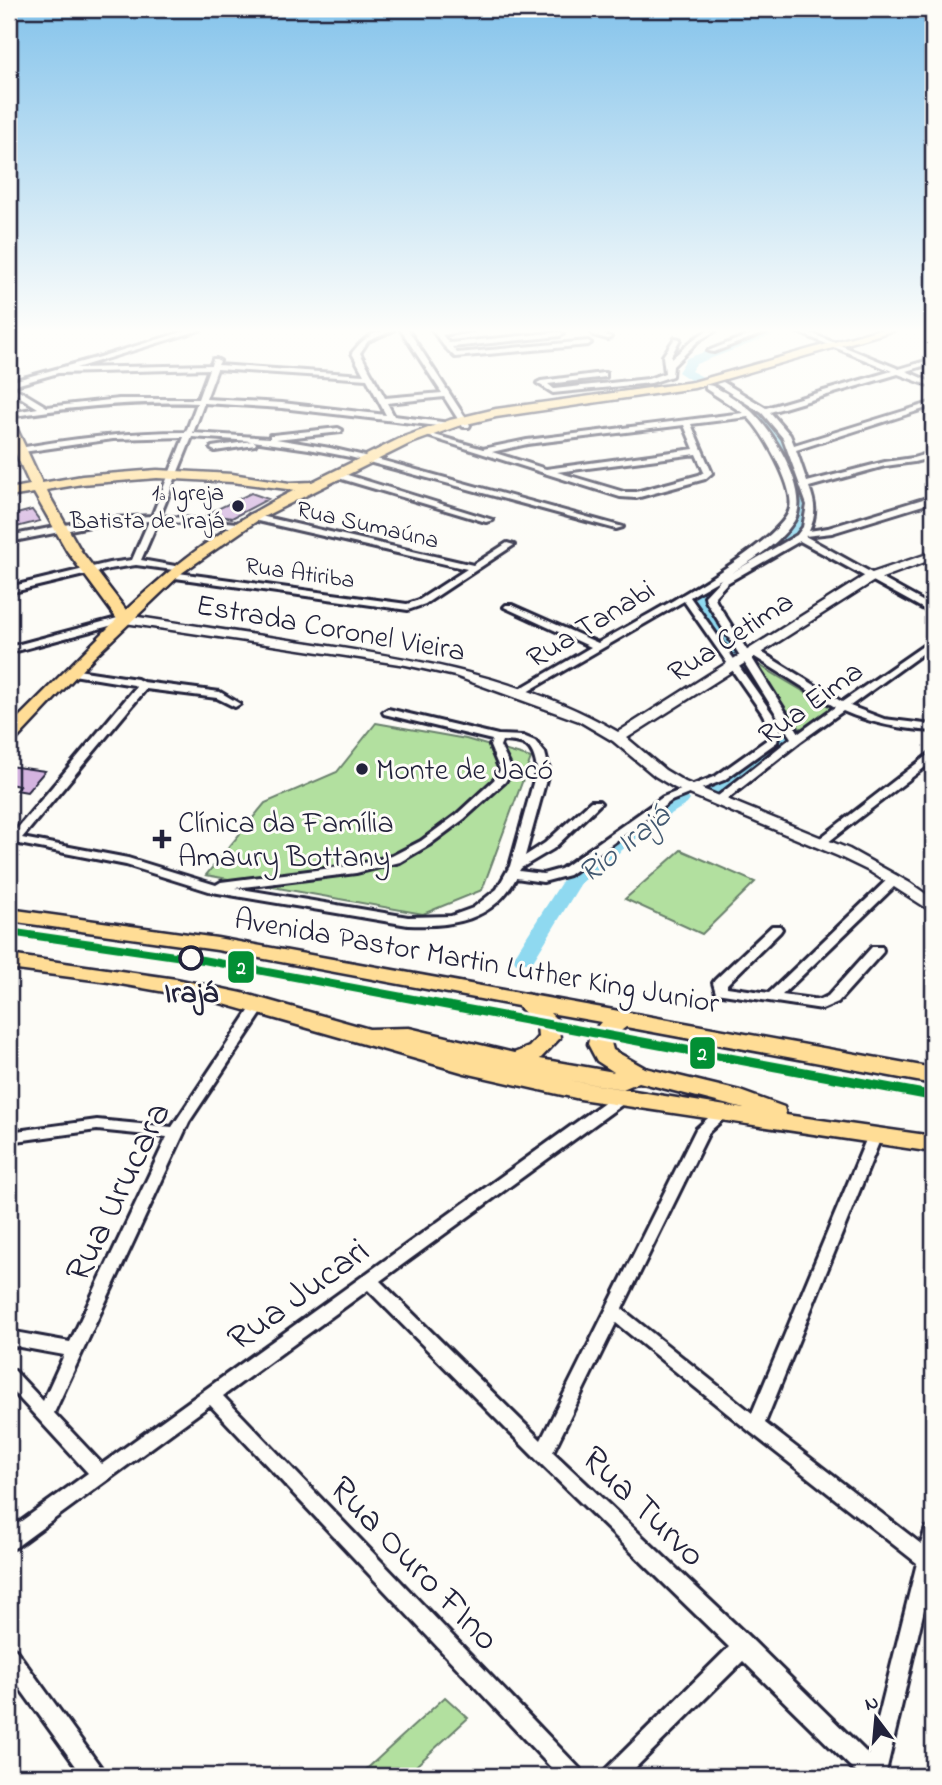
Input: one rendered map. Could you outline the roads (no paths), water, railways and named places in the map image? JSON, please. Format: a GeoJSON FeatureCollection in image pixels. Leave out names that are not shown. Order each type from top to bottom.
{"type":"FeatureCollection","features":[{"type":"Feature","properties":{"kind":"main road"},"geometry":{"type":"LineString","coordinates":[[396,446],[499,413]]}},
{"type":"Feature","properties":{"kind":"main road"},"geometry":{"type":"LineString","coordinates":[[254,516],[368,459],[447,425],[514,413]]}},
{"type":"Feature","properties":{"kind":"main road"},"geometry":{"type":"LineString","coordinates":[[9,425],[14,451],[89,569],[125,619]]}},
{"type":"Feature","properties":{"kind":"main road"},"geometry":{"type":"LineString","coordinates":[[10,493],[102,477],[174,474],[299,487],[337,475]]}},
{"type":"Feature","properties":{"kind":"main road"},"geometry":{"type":"LineString","coordinates":[[9,737],[71,672],[174,572],[237,526],[289,493],[278,486]]}},
{"type":"Feature","properties":{"kind":"main road","name":"Avenida Pastor Martin Luther King Junior"},"geometry":{"type":"LineString","coordinates":[[9,915],[186,939],[933,1076]]}},
{"type":"Feature","properties":{"kind":"main road"},"geometry":{"type":"LineString","coordinates":[[9,962],[157,984],[260,1005],[363,1037],[530,1081],[933,1144]]}},
{"type":"Feature","properties":{"kind":"main road"},"geometry":{"type":"LineString","coordinates":[[515,1061],[537,1052],[549,1038],[547,1021],[523,1002]]}},
{"type":"Feature","properties":{"kind":"main road"},"geometry":{"type":"LineString","coordinates":[[624,1019],[608,1026],[600,1038],[599,1044],[607,1058],[635,1074],[740,1099],[805,1124]]}},
{"type":"Feature","properties":{"kind":"main road"},"geometry":{"type":"LineString","coordinates":[[363,1037],[409,1034],[515,1061],[598,1078],[623,1081],[635,1074]]}},
{"type":"Feature","properties":{"kind":"street"},"geometry":{"type":"LineString","coordinates":[[136,562],[174,474],[195,413]]}},
{"type":"Feature","properties":{"kind":"street"},"geometry":{"type":"LineString","coordinates":[[357,413],[447,425]]}},
{"type":"Feature","properties":{"kind":"street"},"geometry":{"type":"LineString","coordinates":[[388,413],[391,418]]}},
{"type":"Feature","properties":{"kind":"street"},"geometry":{"type":"LineString","coordinates":[[459,413],[465,422]]}},
{"type":"Feature","properties":{"kind":"street"},"geometry":{"type":"LineString","coordinates":[[767,413],[782,428],[806,485],[811,505],[801,536]]}},
{"type":"Feature","properties":{"kind":"street"},"geometry":{"type":"LineString","coordinates":[[791,449],[904,413]]}},
{"type":"Feature","properties":{"kind":"street"},"geometry":{"type":"LineString","coordinates":[[482,452],[527,442],[751,414]]}},
{"type":"Feature","properties":{"kind":"street","name":"Rua Tanabi"},"geometry":{"type":"LineString","coordinates":[[520,693],[685,596],[782,532],[795,511],[792,488],[772,439],[751,414]]}},
{"type":"Feature","properties":{"kind":"street"},"geometry":{"type":"LineString","coordinates":[[431,436],[621,495],[636,495],[706,475],[708,468],[687,423]]}},
{"type":"Feature","properties":{"kind":"street"},"geometry":{"type":"LineString","coordinates":[[215,449],[289,433],[338,429]]}},
{"type":"Feature","properties":{"kind":"street"},"geometry":{"type":"LineString","coordinates":[[14,451],[90,440],[187,435],[264,439],[368,459],[619,527]]}},
{"type":"Feature","properties":{"kind":"street"},"geometry":{"type":"LineString","coordinates":[[544,471],[699,451]]}},
{"type":"Feature","properties":{"kind":"street"},"geometry":{"type":"LineString","coordinates":[[806,485],[870,467],[933,454]]}},
{"type":"Feature","properties":{"kind":"street"},"geometry":{"type":"LineString","coordinates":[[337,475],[488,520]]}},
{"type":"Feature","properties":{"kind":"street"},"geometry":{"type":"LineString","coordinates":[[797,739],[744,658],[710,596],[724,581],[801,536],[829,531],[933,499]]}},
{"type":"Feature","properties":{"kind":"street"},"geometry":{"type":"LineString","coordinates":[[9,539],[61,526],[114,518],[156,516],[237,526]]}},
{"type":"Feature","properties":{"kind":"street","name":"Rua Sumaúna"},"geometry":{"type":"LineString","coordinates":[[254,516],[475,568]]}},
{"type":"Feature","properties":{"kind":"street"},"geometry":{"type":"LineString","coordinates":[[801,536],[870,578],[933,611]]}},
{"type":"Feature","properties":{"kind":"street"},"geometry":{"type":"LineString","coordinates":[[422,602],[510,545]]}},
{"type":"Feature","properties":{"kind":"street","name":"Rua Cetima"},"geometry":{"type":"LineString","coordinates":[[618,738],[870,578],[933,555]]}},
{"type":"Feature","properties":{"kind":"street","name":"Rua Atiriba"},"geometry":{"type":"LineString","coordinates":[[9,590],[89,569],[136,562],[174,572],[402,607],[422,602]]}},
{"type":"Feature","properties":{"kind":"street"},"geometry":{"type":"LineString","coordinates":[[685,596],[744,658],[842,708],[882,723],[933,728]]}},
{"type":"Feature","properties":{"kind":"street"},"geometry":{"type":"LineString","coordinates":[[509,607],[600,647]]}},
{"type":"Feature","properties":{"kind":"street"},"geometry":{"type":"LineString","coordinates":[[9,650],[125,619]]}},
{"type":"Feature","properties":{"kind":"street","name":"Estrada Coronel Vieira"},"geometry":{"type":"LineString","coordinates":[[125,619],[425,664],[520,693],[565,709],[618,738],[660,773],[690,790],[866,863],[932,903]]}},
{"type":"Feature","properties":{"kind":"street","name":"Rua Eima"},"geometry":{"type":"LineString","coordinates":[[717,802],[797,739],[933,642]]}},
{"type":"Feature","properties":{"kind":"street"},"geometry":{"type":"LineString","coordinates":[[514,870],[543,878],[565,872],[667,799],[728,773],[766,747],[775,734],[772,721],[744,658]]}},
{"type":"Feature","properties":{"kind":"street"},"geometry":{"type":"LineString","coordinates":[[71,672],[220,695],[235,704]]}},
{"type":"Feature","properties":{"kind":"street"},"geometry":{"type":"LineString","coordinates":[[142,685],[12,839],[128,862],[212,888],[408,921],[453,920],[477,911],[501,891],[514,870],[543,763],[540,754],[531,743],[515,737],[498,738],[388,712]]}},
{"type":"Feature","properties":{"kind":"street"},"geometry":{"type":"LineString","coordinates":[[212,888],[366,868],[410,852],[460,817],[501,780],[506,770],[495,746],[498,738]]}},
{"type":"Feature","properties":{"kind":"street"},"geometry":{"type":"LineString","coordinates":[[819,844],[933,756]]}},
{"type":"Feature","properties":{"kind":"street"},"geometry":{"type":"LineString","coordinates":[[514,870],[549,846],[595,803]]}},
{"type":"Feature","properties":{"kind":"street"},"geometry":{"type":"LineString","coordinates":[[771,999],[895,879]]}},
{"type":"Feature","properties":{"kind":"street"},"geometry":{"type":"LineString","coordinates":[[776,929],[719,986],[725,992],[815,1005],[828,1003],[877,950]]}},
{"type":"Feature","properties":{"kind":"street","name":"Rua Urucara"},"geometry":{"type":"LineString","coordinates":[[45,1414],[176,1133],[260,1005]]}},
{"type":"Feature","properties":{"kind":"street","name":"Rua Jucari"},"geometry":{"type":"LineString","coordinates":[[9,1541],[622,1097]]}},
{"type":"Feature","properties":{"kind":"street"},"geometry":{"type":"LineString","coordinates":[[691,1108],[703,1129]]}},
{"type":"Feature","properties":{"kind":"street"},"geometry":{"type":"LineString","coordinates":[[543,1454],[703,1129],[723,1113]]}},
{"type":"Feature","properties":{"kind":"street"},"geometry":{"type":"LineString","coordinates":[[9,1137],[97,1125],[176,1133]]}},
{"type":"Feature","properties":{"kind":"street"},"geometry":{"type":"LineString","coordinates":[[755,1426],[875,1135]]}},
{"type":"Feature","properties":{"kind":"street","name":"Rua Turvo"},"geometry":{"type":"LineString","coordinates":[[369,1280],[543,1454],[744,1646],[875,1776]]}},
{"type":"Feature","properties":{"kind":"street"},"geometry":{"type":"LineString","coordinates":[[613,1311],[926,1559]]}},
{"type":"Feature","properties":{"kind":"street"},"geometry":{"type":"LineString","coordinates":[[9,1338],[75,1350]]}},
{"type":"Feature","properties":{"kind":"street"},"geometry":{"type":"LineString","coordinates":[[9,1376],[100,1474]]}},
{"type":"Feature","properties":{"kind":"street","name":"Rua Ouro FIno"},"geometry":{"type":"LineString","coordinates":[[210,1394],[573,1776]]}},
{"type":"Feature","properties":{"kind":"street"},"geometry":{"type":"LineString","coordinates":[[875,1776],[933,1534]]}},
{"type":"Feature","properties":{"kind":"street"},"geometry":{"type":"LineString","coordinates":[[613,1776],[744,1646]]}},
{"type":"Feature","properties":{"kind":"street"},"geometry":{"type":"LineString","coordinates":[[9,1657],[94,1776]]}},
{"type":"Feature","properties":{"kind":"waterway","name":"Rio Irajá"},"geometry":{"type":"LineString","coordinates":[[732,653],[710,618],[701,593],[707,586],[791,535],[802,519],[806,504],[782,443],[772,427],[757,413]]}},
{"type":"Feature","properties":{"kind":"waterway","name":"Rio Irajá"},"geometry":{"type":"LineString","coordinates":[[714,790],[777,746],[782,731],[780,723],[740,665]]}},
{"type":"Feature","properties":{"kind":"waterway","name":"Rio Irajá"},"geometry":{"type":"LineString","coordinates":[[524,958],[573,879],[645,822],[680,800]]}},
{"type":"Feature","properties":{"kind":"place","name":"1ª Igreja Batista de Irajá"},"geometry":{"type":"Point","coordinates":[238,506]}},
{"type":"Feature","properties":{"kind":"place","name":"Monte de Jacó"},"geometry":{"type":"Point","coordinates":[362,769]}},
{"type":"Feature","properties":{"kind":"place","name":"Clínica da Família Amaury Bottany"},"geometry":{"type":"Point","coordinates":[162,839]}},
{"type":"Feature","properties":{"kind":"place","name":"Irajá"},"geometry":{"type":"Point","coordinates":[191,958]}}]}
